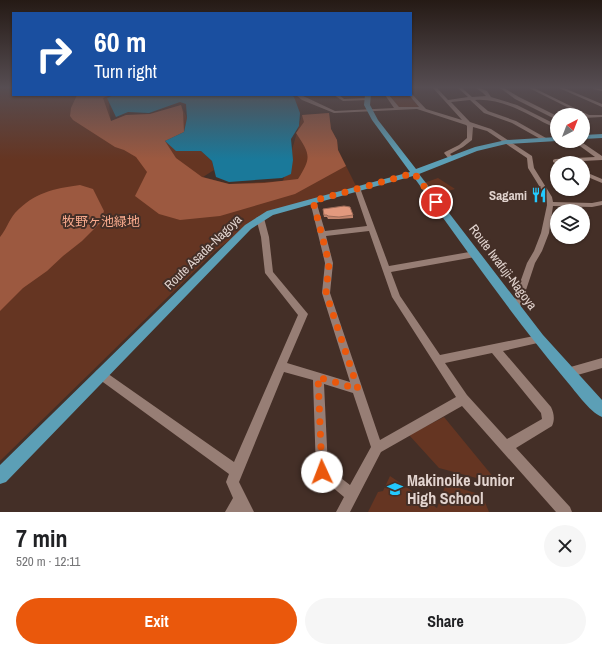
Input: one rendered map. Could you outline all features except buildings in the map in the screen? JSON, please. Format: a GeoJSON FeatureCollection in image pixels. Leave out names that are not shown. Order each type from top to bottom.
{"type":"FeatureCollection","features":[{"type":"Feature","properties":{"kind":"main road","name":"Route Iwafuji-Nagoya"},"geometry":{"type":"LineString","coordinates":[[369,112],[539,339],[567,372],[601,408]]}},
{"type":"Feature","properties":{"kind":"main road"},"geometry":{"type":"LineString","coordinates":[[590,137],[602,136]]}},
{"type":"Feature","properties":{"kind":"main road","name":"Route Asada-Nagoya"},"geometry":{"type":"LineString","coordinates":[[0,476],[248,227],[260,218],[274,212],[414,173],[475,149],[506,142],[550,139]]}},
{"type":"Feature","properties":{"kind":"street"},"geometry":{"type":"LineString","coordinates":[[430,112],[489,130],[530,157],[531,168],[549,197],[550,204],[544,233],[538,251],[531,263],[516,308]]}},
{"type":"Feature","properties":{"kind":"street"},"geometry":{"type":"LineString","coordinates":[[451,158],[447,153],[461,146],[470,139],[470,126],[458,112]]}},
{"type":"Feature","properties":{"kind":"street"},"geometry":{"type":"LineString","coordinates":[[486,112],[514,122],[544,139]]}},
{"type":"Feature","properties":{"kind":"street"},"geometry":{"type":"LineString","coordinates":[[527,112],[550,125]]}},
{"type":"Feature","properties":{"kind":"street"},"geometry":{"type":"LineString","coordinates":[[590,117],[602,116]]}},
{"type":"Feature","properties":{"kind":"street"},"geometry":{"type":"LineString","coordinates":[[538,119],[550,118]]}},
{"type":"Feature","properties":{"kind":"street"},"geometry":{"type":"LineString","coordinates":[[586,148],[601,158]]}},
{"type":"Feature","properties":{"kind":"street"},"geometry":{"type":"LineString","coordinates":[[590,159],[601,158]]}},
{"type":"Feature","properties":{"kind":"street"},"geometry":{"type":"LineString","coordinates":[[590,176],[602,181]]}},
{"type":"Feature","properties":{"kind":"street"},"geometry":{"type":"LineString","coordinates":[[357,188],[370,228],[396,297],[439,360],[463,399],[565,512]]}},
{"type":"Feature","properties":{"kind":"street"},"geometry":{"type":"LineString","coordinates":[[313,201],[329,263],[326,293],[376,448]]}},
{"type":"Feature","properties":{"kind":"street"},"geometry":{"type":"LineString","coordinates":[[590,205],[602,203]]}},
{"type":"Feature","properties":{"kind":"street"},"geometry":{"type":"LineString","coordinates":[[247,512],[232,482],[302,314],[269,273],[265,237],[260,218]]}},
{"type":"Feature","properties":{"kind":"street"},"geometry":{"type":"LineString","coordinates":[[321,234],[370,228]]}},
{"type":"Feature","properties":{"kind":"street"},"geometry":{"type":"LineString","coordinates":[[386,270],[475,254]]}},
{"type":"Feature","properties":{"kind":"street"},"geometry":{"type":"LineString","coordinates":[[439,360],[539,339]]}},
{"type":"Feature","properties":{"kind":"street"},"geometry":{"type":"LineString","coordinates":[[494,348],[547,411],[548,422],[506,447]]}},
{"type":"Feature","properties":{"kind":"street"},"geometry":{"type":"LineString","coordinates":[[567,372],[602,363]]}},
{"type":"Feature","properties":{"kind":"street"},"geometry":{"type":"LineString","coordinates":[[281,366],[358,389]]}},
{"type":"Feature","properties":{"kind":"street"},"geometry":{"type":"LineString","coordinates":[[100,374],[237,472]]}},
{"type":"Feature","properties":{"kind":"street"},"geometry":{"type":"LineString","coordinates":[[318,377],[322,472],[352,495]]}},
{"type":"Feature","properties":{"kind":"street"},"geometry":{"type":"LineString","coordinates":[[343,512],[376,448],[463,399]]}},
{"type":"Feature","properties":{"kind":"street"},"geometry":{"type":"LineString","coordinates":[[232,512],[240,499]]}},
{"type":"Feature","properties":{"kind":"green space","name":"牧野ヶ池緑地"},"geometry":{"type":"Polygon","coordinates":[[[0,112],[110,112],[111,121],[126,115],[150,114],[157,112],[184,112],[187,118],[184,132],[176,151],[201,151],[212,161],[214,170],[203,177],[229,184],[283,181],[302,115],[329,113],[331,129],[337,140],[338,150],[357,188],[260,218],[215,251],[0,461],[0,112]]]}},
{"type":"Feature","properties":{"kind":"green space"},"geometry":{"type":"Polygon","coordinates":[[[438,178],[455,189],[435,195],[424,183],[438,178]]]}},
{"type":"Feature","properties":{"kind":"green space"},"geometry":{"type":"Polygon","coordinates":[[[444,417],[499,484],[439,468],[409,435],[444,417]]]}},
{"type":"Feature","properties":{"kind":"green space"},"geometry":{"type":"Polygon","coordinates":[[[390,476],[437,508],[446,484],[482,495],[489,512],[368,512],[378,492],[383,491],[390,476]]]}},
{"type":"Feature","properties":{"kind":"shaded area"},"geometry":{"type":"Polygon","coordinates":[[[71,112],[108,112],[111,121],[126,115],[150,114],[157,112],[183,112],[184,132],[165,141],[176,158],[202,177],[229,184],[264,183],[298,179],[303,172],[308,156],[296,133],[304,122],[302,115],[329,113],[331,129],[337,140],[338,150],[346,166],[295,194],[220,216],[180,220],[159,214],[135,196],[147,172],[136,157],[115,147],[73,120],[70,116],[71,112]]]}},
{"type":"Feature","properties":{"kind":"shaded area"},"geometry":{"type":"Polygon","coordinates":[[[80,185],[93,189],[104,211],[100,223],[82,241],[47,271],[23,288],[0,311],[0,237],[11,219],[22,206],[37,196],[53,190],[80,185]]]}},
{"type":"Feature","properties":{"kind":"water"},"geometry":{"type":"Polygon","coordinates":[[[114,112],[152,112],[128,112],[116,117],[114,112]]]}},
{"type":"Feature","properties":{"kind":"water"},"geometry":{"type":"Polygon","coordinates":[[[187,112],[300,112],[299,126],[291,139],[293,160],[291,174],[282,178],[229,182],[216,177],[212,161],[201,151],[176,151],[165,141],[184,132],[187,118],[187,112]]]}},
{"type":"Feature","properties":{"kind":"place","name":"Sagami"},"geometry":{"type":"Point","coordinates":[539,195]}},
{"type":"Feature","properties":{"kind":"place","name":"Makinoike Junior High School"},"geometry":{"type":"Point","coordinates":[395,489]}},
{"type":"Feature","properties":{"kind":"route"},"geometry":{"type":"LineString","coordinates":[[322,472],[318,377],[358,389],[326,293],[329,263],[313,201],[414,173],[436,202]]}}]}
